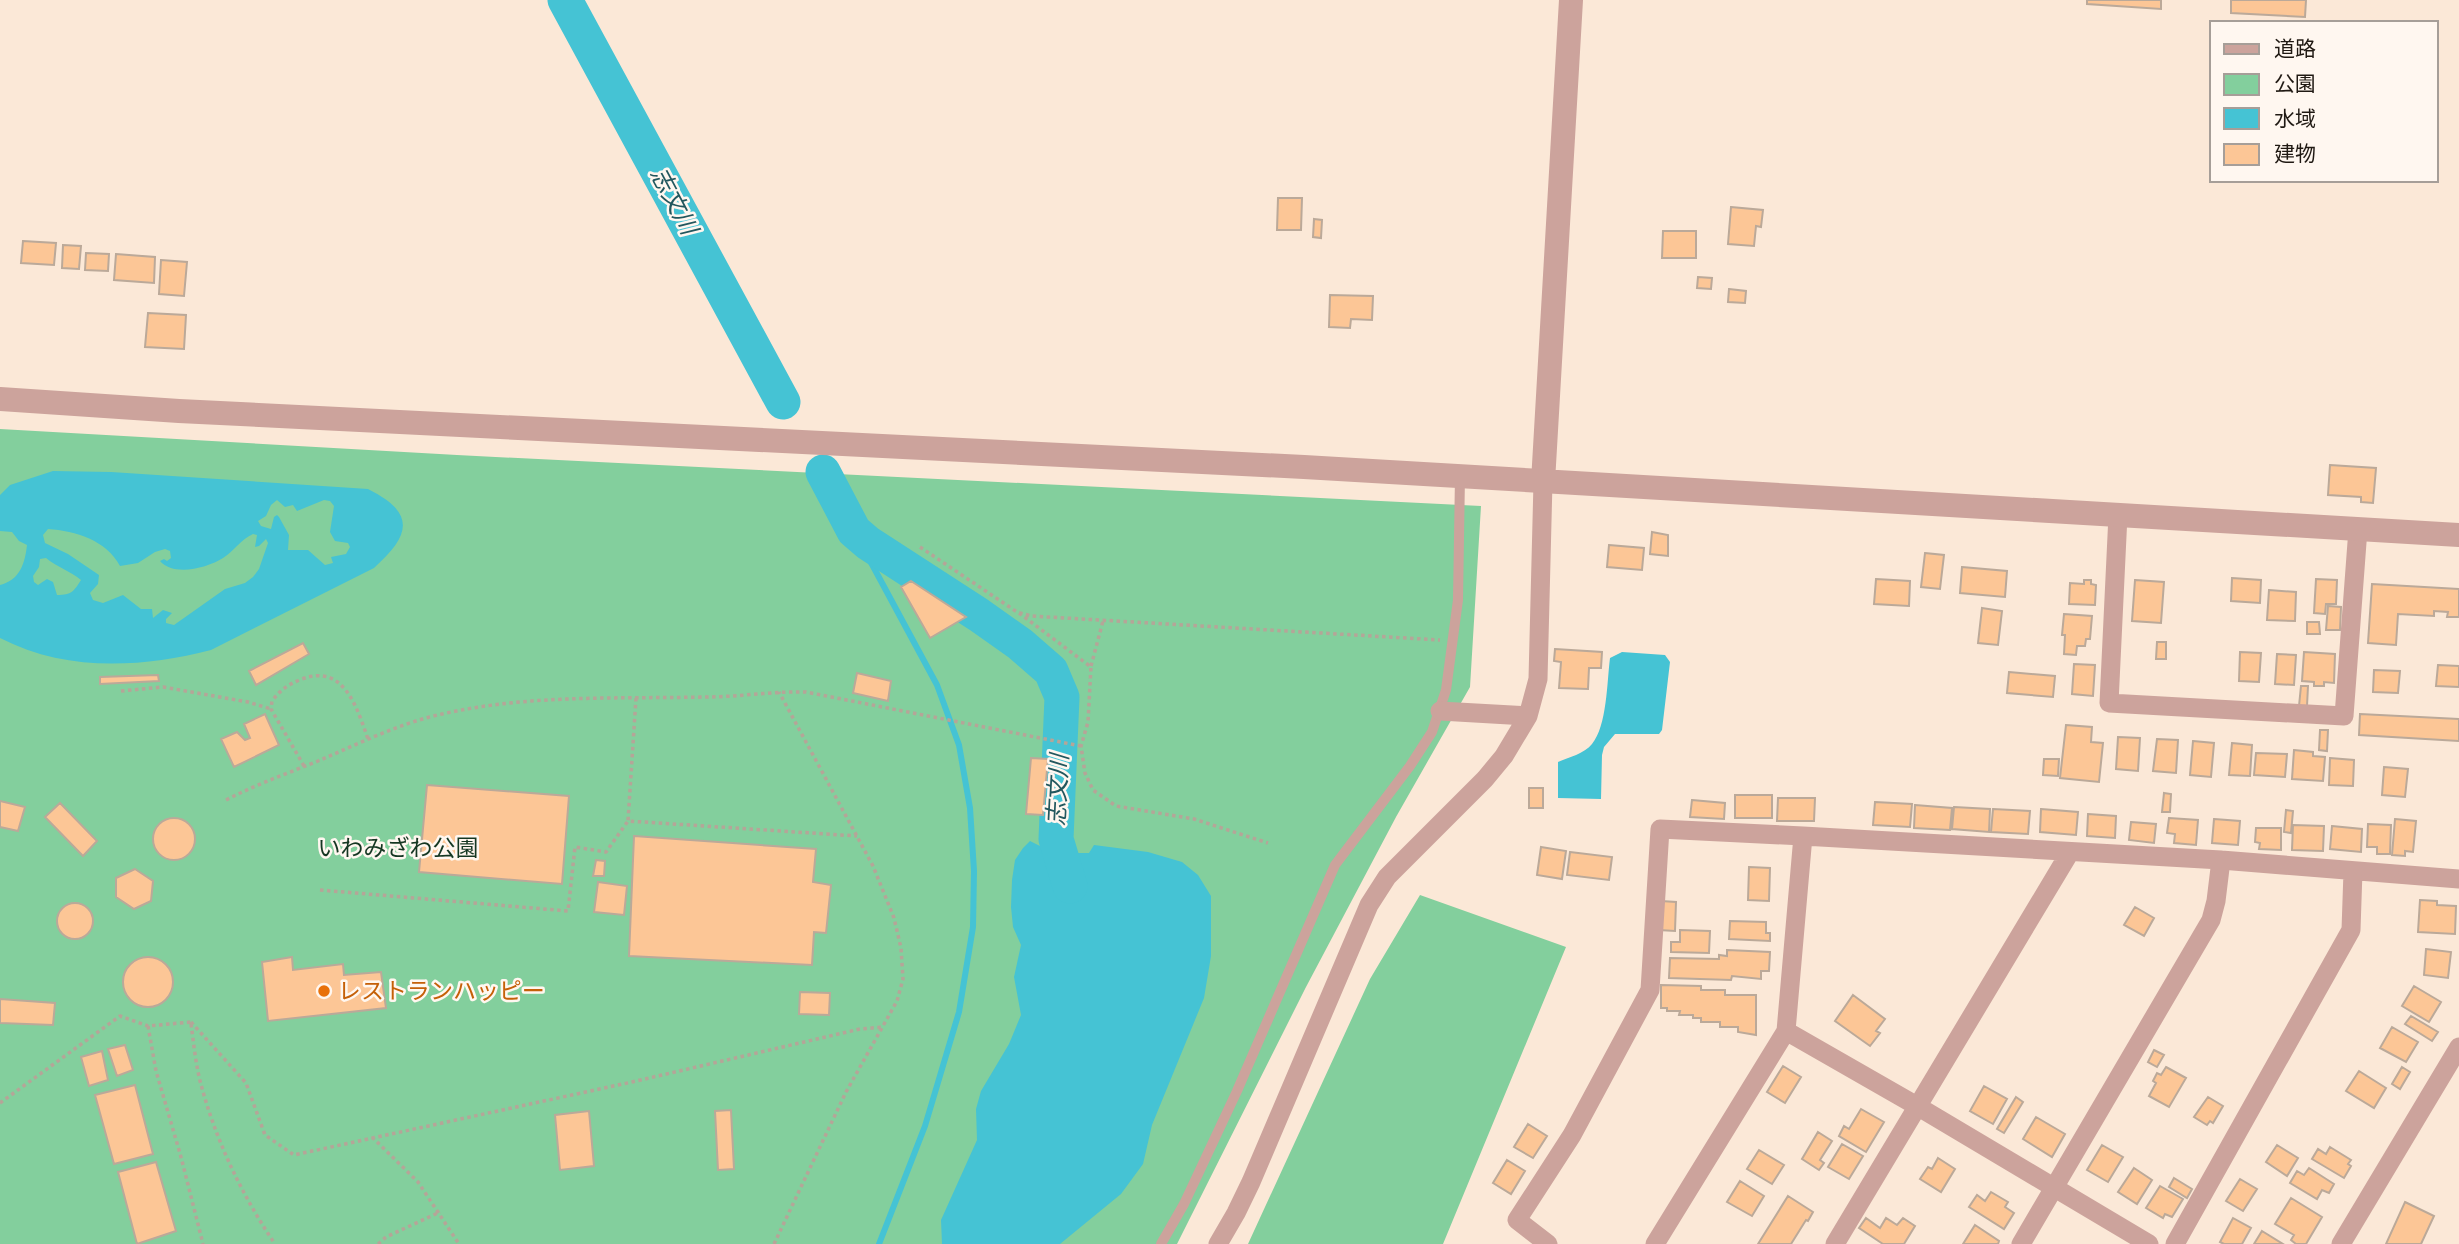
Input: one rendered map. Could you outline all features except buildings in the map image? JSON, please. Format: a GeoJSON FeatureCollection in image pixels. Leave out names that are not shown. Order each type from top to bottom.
{"type":"FeatureCollection","features":[{"type":"Feature","properties":{"kind":"street"},"geometry":{"type":"LineString","coordinates":[[1218,1244],[1237,1213],[1369,905],[1387,877],[1485,779],[1504,756],[1528,716],[1538,679],[1543,482],[1571,0]]}},
{"type":"Feature","properties":{"kind":"street"},"geometry":{"type":"LineString","coordinates":[[0,399],[178,411],[1461,476],[2459,535]]}},
{"type":"Feature","properties":{"kind":"street"},"geometry":{"type":"LineString","coordinates":[[2118,515],[2109,703],[2123,704],[2344,716],[2358,529]]}},
{"type":"Feature","properties":{"kind":"street"},"geometry":{"type":"LineString","coordinates":[[1440,711],[1528,716]]}},
{"type":"Feature","properties":{"kind":"street"},"geometry":{"type":"LineString","coordinates":[[1548,1244],[1517,1220],[1572,1135],[1650,990],[1660,829],[2221,860],[2459,879]]}},
{"type":"Feature","properties":{"kind":"street"},"geometry":{"type":"LineString","coordinates":[[1655,1244],[1786,1031],[1803,836]]}},
{"type":"Feature","properties":{"kind":"street"},"geometry":{"type":"LineString","coordinates":[[1835,1244],[2070,852]]}},
{"type":"Feature","properties":{"kind":"street"},"geometry":{"type":"LineString","coordinates":[[2021,1244],[2211,920],[2221,860]]}},
{"type":"Feature","properties":{"kind":"street"},"geometry":{"type":"LineString","coordinates":[[2175,1244],[2351,930],[2353,871]]}},
{"type":"Feature","properties":{"kind":"street"},"geometry":{"type":"LineString","coordinates":[[1786,1031],[2149,1244]]}},
{"type":"Feature","properties":{"kind":"street"},"geometry":{"type":"LineString","coordinates":[[2341,1244],[2459,1047]]}},
{"type":"Feature","properties":{"kind":"lane"},"geometry":{"type":"LineString","coordinates":[[1161,1244],[1184,1204],[1237,1091],[1335,865],[1433,732],[1446,690],[1458,600],[1461,476]]}},
{"type":"Feature","properties":{"kind":"path"},"geometry":{"type":"LineString","coordinates":[[920,547],[1017,612],[1091,667]]}},
{"type":"Feature","properties":{"kind":"path"},"geometry":{"type":"LineString","coordinates":[[1017,612],[1031,616],[1103,621],[1452,641]]}},
{"type":"Feature","properties":{"kind":"path"},"geometry":{"type":"LineString","coordinates":[[1103,621],[1091,667],[1088,722],[1081,746],[1085,773],[1093,790],[1116,806],[1194,819],[1268,843]]}},
{"type":"Feature","properties":{"kind":"path"},"geometry":{"type":"LineString","coordinates":[[304,766],[271,709],[272,701],[287,685],[316,674],[332,678],[354,700],[368,739]]}},
{"type":"Feature","properties":{"kind":"path"},"geometry":{"type":"LineString","coordinates":[[121,691],[163,687],[248,702],[271,709]]}},
{"type":"Feature","properties":{"kind":"path"},"geometry":{"type":"LineString","coordinates":[[774,1244],[846,1092],[897,1001],[903,979],[901,948],[894,918],[873,866],[779,692]]}},
{"type":"Feature","properties":{"kind":"path"},"geometry":{"type":"LineString","coordinates":[[226,800],[264,781],[368,739],[439,715],[494,704],[554,698],[709,697],[806,692],[1081,746]]}},
{"type":"Feature","properties":{"kind":"path"},"geometry":{"type":"LineString","coordinates":[[320,890],[568,911],[575,847],[606,852],[628,821],[636,698]]}},
{"type":"Feature","properties":{"kind":"path"},"geometry":{"type":"LineString","coordinates":[[628,821],[857,836]]}},
{"type":"Feature","properties":{"kind":"path"},"geometry":{"type":"LineString","coordinates":[[0,1103],[120,1016],[148,1026],[191,1022]]}},
{"type":"Feature","properties":{"kind":"path"},"geometry":{"type":"LineString","coordinates":[[191,1022],[246,1083],[265,1135],[293,1155],[632,1082],[860,1029],[884,1027]]}},
{"type":"Feature","properties":{"kind":"path"},"geometry":{"type":"LineString","coordinates":[[191,1022],[201,1087],[228,1160],[254,1214],[275,1244]]}},
{"type":"Feature","properties":{"kind":"path"},"geometry":{"type":"LineString","coordinates":[[148,1026],[156,1071],[203,1244]]}},
{"type":"Feature","properties":{"kind":"path"},"geometry":{"type":"LineString","coordinates":[[372,1137],[418,1182],[460,1244]]}},
{"type":"Feature","properties":{"kind":"path"},"geometry":{"type":"LineString","coordinates":[[378,1244],[386,1237],[440,1212]]}},
{"type":"Feature","properties":{"kind":"green space","name":"いわみざわ公園"},"geometry":{"type":"Polygon","coordinates":[[[0,429],[457,455],[1481,506],[1470,687],[1396,817],[1306,987],[1177,1244],[0,1244],[0,429]]]}},
{"type":"Feature","properties":{"kind":"green space"},"geometry":{"type":"Polygon","coordinates":[[[1420,895],[1566,947],[1443,1244],[1248,1244],[1370,979],[1420,895]]]}},
{"type":"Feature","properties":{"kind":"water"},"geometry":{"type":"Polygon","coordinates":[[[53,471],[111,472],[368,489],[394,507],[401,516],[403,525],[395,545],[374,568],[211,650],[157,660],[104,664],[51,657],[0,638],[0,585],[17,575],[25,558],[27,545],[19,541],[12,532],[0,531],[0,495],[10,485],[53,471]],[[277,500],[271,505],[266,516],[258,521],[261,526],[271,529],[277,515],[289,535],[288,550],[308,550],[325,565],[333,563],[331,557],[346,554],[350,547],[348,543],[335,541],[330,532],[334,506],[330,501],[324,500],[297,511],[293,505],[285,507],[277,500]],[[48,529],[43,535],[45,543],[68,554],[99,575],[98,584],[90,593],[93,600],[103,603],[123,595],[141,609],[152,609],[153,618],[163,610],[172,613],[166,623],[174,625],[225,589],[245,583],[253,577],[259,569],[268,543],[266,539],[255,547],[257,535],[253,534],[216,562],[200,568],[182,570],[166,566],[160,561],[171,558],[170,551],[165,549],[138,563],[120,566],[107,550],[89,538],[48,529]],[[46,558],[40,559],[39,567],[33,576],[34,582],[38,585],[47,579],[53,582],[57,595],[72,592],[81,580],[46,558]]]}},
{"type":"Feature","properties":{"kind":"water"},"geometry":{"type":"Polygon","coordinates":[[[1622,652],[1665,655],[1670,662],[1662,730],[1659,734],[1615,734],[1604,747],[1602,755],[1601,799],[1558,798],[1558,762],[1585,750],[1597,736],[1606,703],[1610,658],[1622,652]]]}},
{"type":"Feature","properties":{"kind":"water"},"geometry":{"type":"Polygon","coordinates":[[[1045,836],[1070,845],[1073,853],[1089,853],[1094,845],[1148,852],[1182,862],[1198,875],[1211,896],[1211,956],[1204,998],[1152,1125],[1143,1164],[1121,1194],[1060,1244],[942,1244],[941,1220],[977,1140],[976,1109],[981,1091],[1009,1044],[1021,1015],[1014,977],[1021,945],[1013,927],[1011,907],[1015,860],[1030,841],[1042,847],[1045,836]]]}},
{"type":"Feature","properties":{"kind":"waterway","name":"志文川"},"geometry":{"type":"LineString","coordinates":[[565,0],[783,402]]}},
{"type":"Feature","properties":{"kind":"waterway","name":"志文川"},"geometry":{"type":"LineString","coordinates":[[823,472],[854,531],[1020,644],[1051,671],[1062,697],[1056,839],[1070,886]]}},
{"type":"Feature","properties":{"kind":"waterway"},"geometry":{"type":"LineString","coordinates":[[854,531],[937,685],[959,745],[970,808],[974,871],[973,927],[959,1012],[925,1126],[879,1244]]}},
{"type":"Feature","properties":{"kind":"place","name":"レストランハッピー"},"geometry":{"type":"Point","coordinates":[324,991]}}]}
